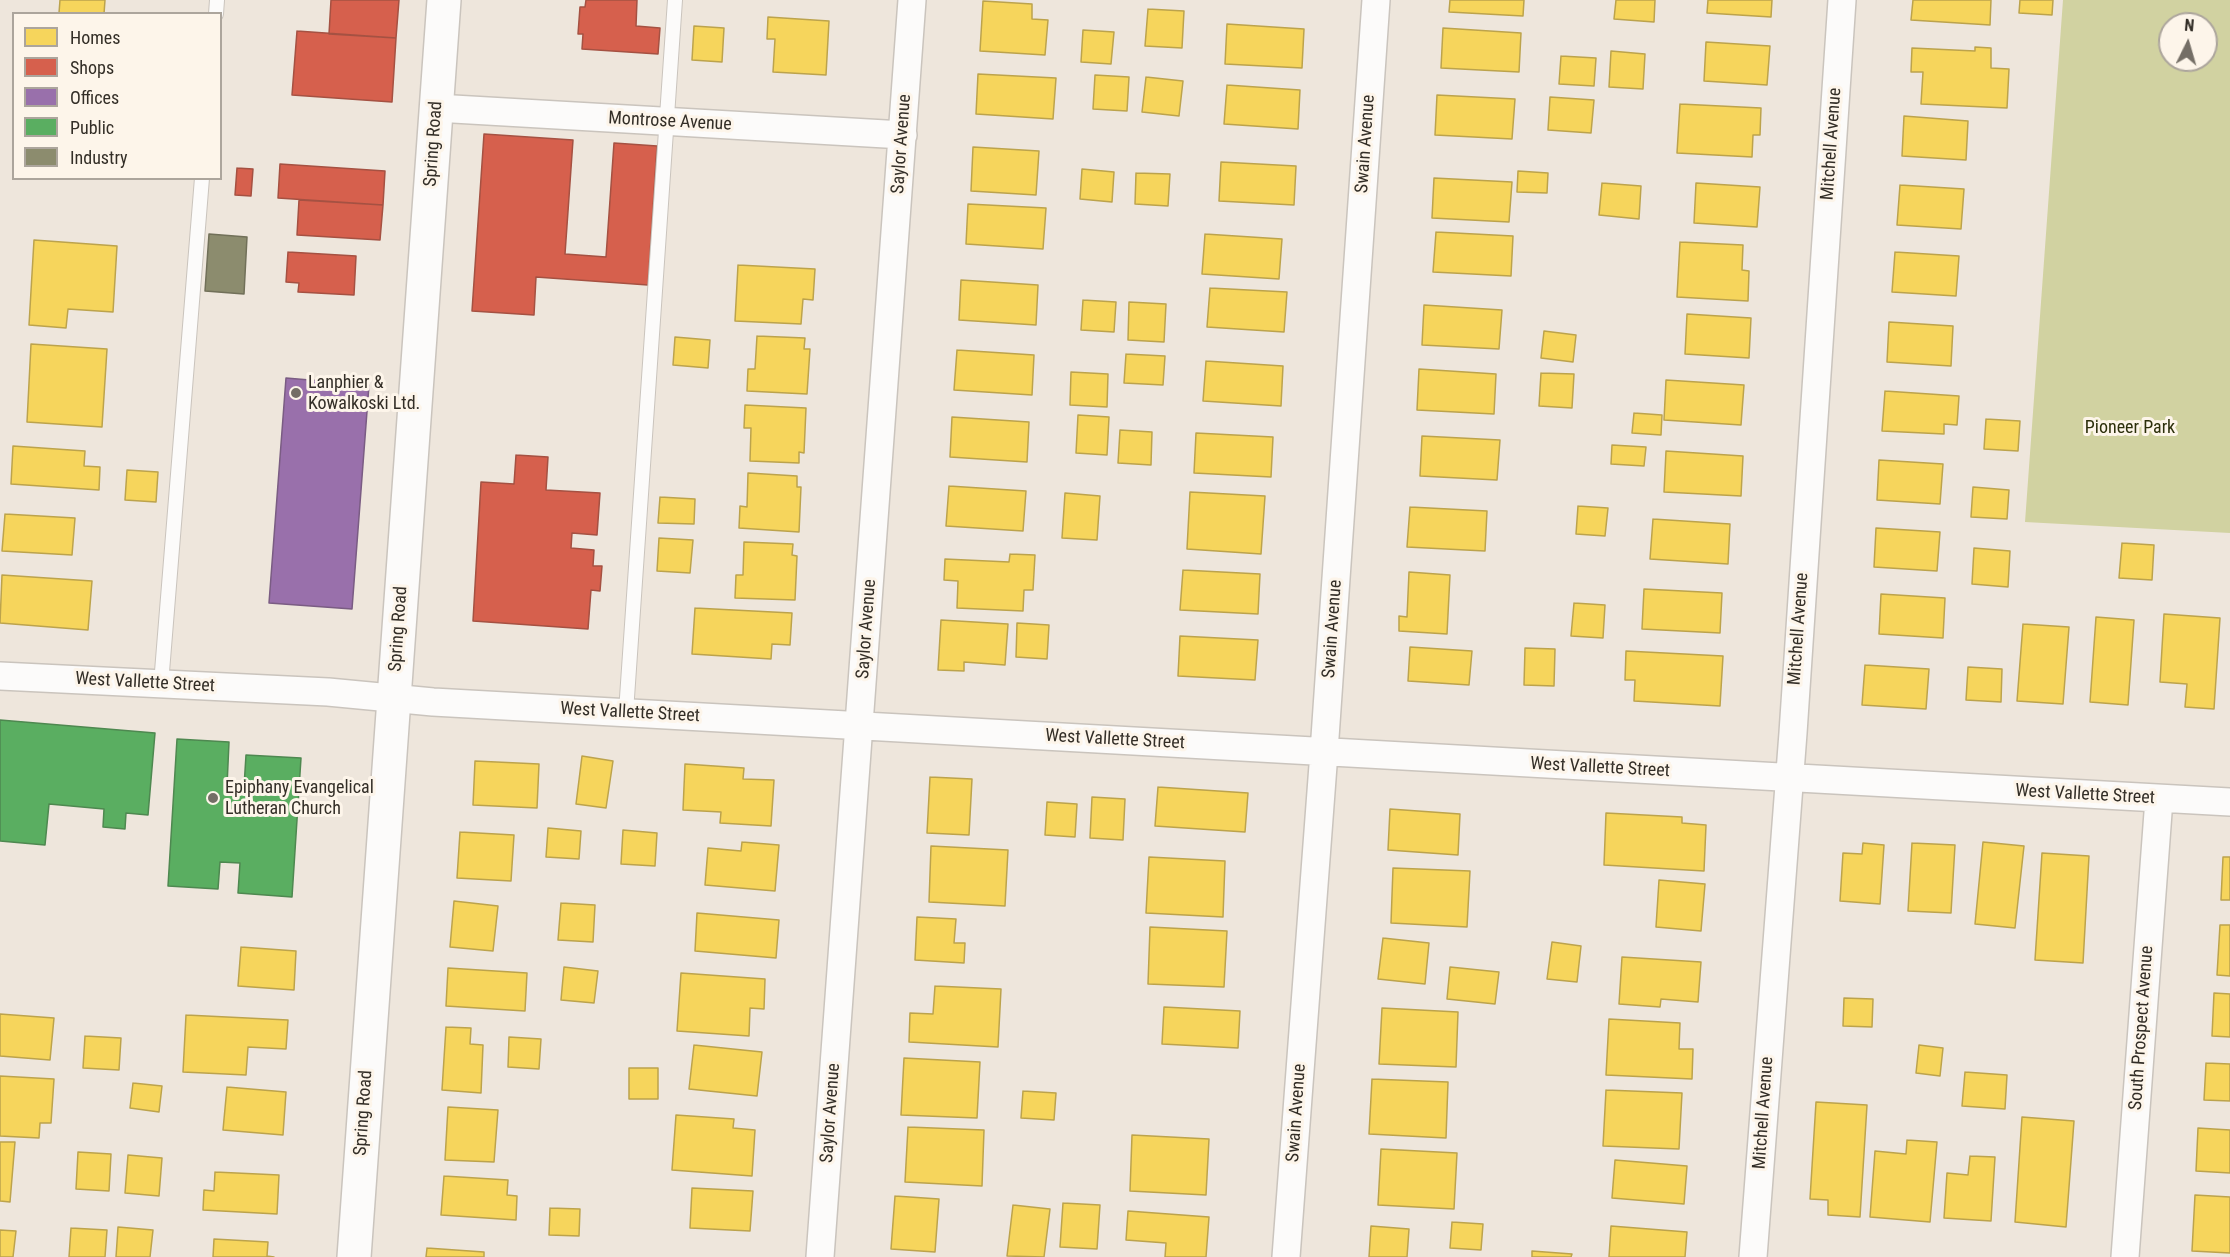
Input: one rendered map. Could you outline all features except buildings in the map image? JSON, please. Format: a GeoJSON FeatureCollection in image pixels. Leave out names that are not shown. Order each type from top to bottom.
{"type":"FeatureCollection","features":[{"type":"Feature","properties":{"kind":"street","name":"Spring Road"},"geometry":{"type":"LineString","coordinates":[[354,1257],[444,0]]}},
{"type":"Feature","properties":{"kind":"street","name":"Saylor Avenue"},"geometry":{"type":"LineString","coordinates":[[820,1257],[912,0]]}},
{"type":"Feature","properties":{"kind":"street","name":"Swain Avenue"},"geometry":{"type":"LineString","coordinates":[[1286,1257],[1324,752],[1376,0]]}},
{"type":"Feature","properties":{"kind":"street","name":"Mitchell Avenue"},"geometry":{"type":"LineString","coordinates":[[1753,1257],[1789,778],[1842,0]]}},
{"type":"Feature","properties":{"kind":"street","name":"Montrose Avenue"},"geometry":{"type":"LineString","coordinates":[[436,108],[903,135]]}},
{"type":"Feature","properties":{"kind":"street","name":"West Vallette Street"},"geometry":{"type":"LineString","coordinates":[[0,676],[327,692],[394,699],[860,726],[2230,802]]}},
{"type":"Feature","properties":{"kind":"street","name":"South Prospect Avenue"},"geometry":{"type":"LineString","coordinates":[[2125,1257],[2159,799]]}},
{"type":"Feature","properties":{"kind":"lane"},"geometry":{"type":"LineString","coordinates":[[626,712],[675,0]]}},
{"type":"Feature","properties":{"kind":"lane"},"geometry":{"type":"LineString","coordinates":[[161,684],[202,180]]}},
{"type":"Feature","properties":{"kind":"green space","name":"Pioneer Park"},"geometry":{"type":"Polygon","coordinates":[[[2063,0],[2230,0],[2230,533],[2025,522],[2063,0]]]}},
{"type":"Feature","properties":{"kind":"place","name":"Lanphier & Kowalkoski Ltd."},"geometry":{"type":"Point","coordinates":[296,393]}},
{"type":"Feature","properties":{"kind":"place","name":"Epiphany Evangelical Lutheran Church"},"geometry":{"type":"Point","coordinates":[213,798]}}]}
